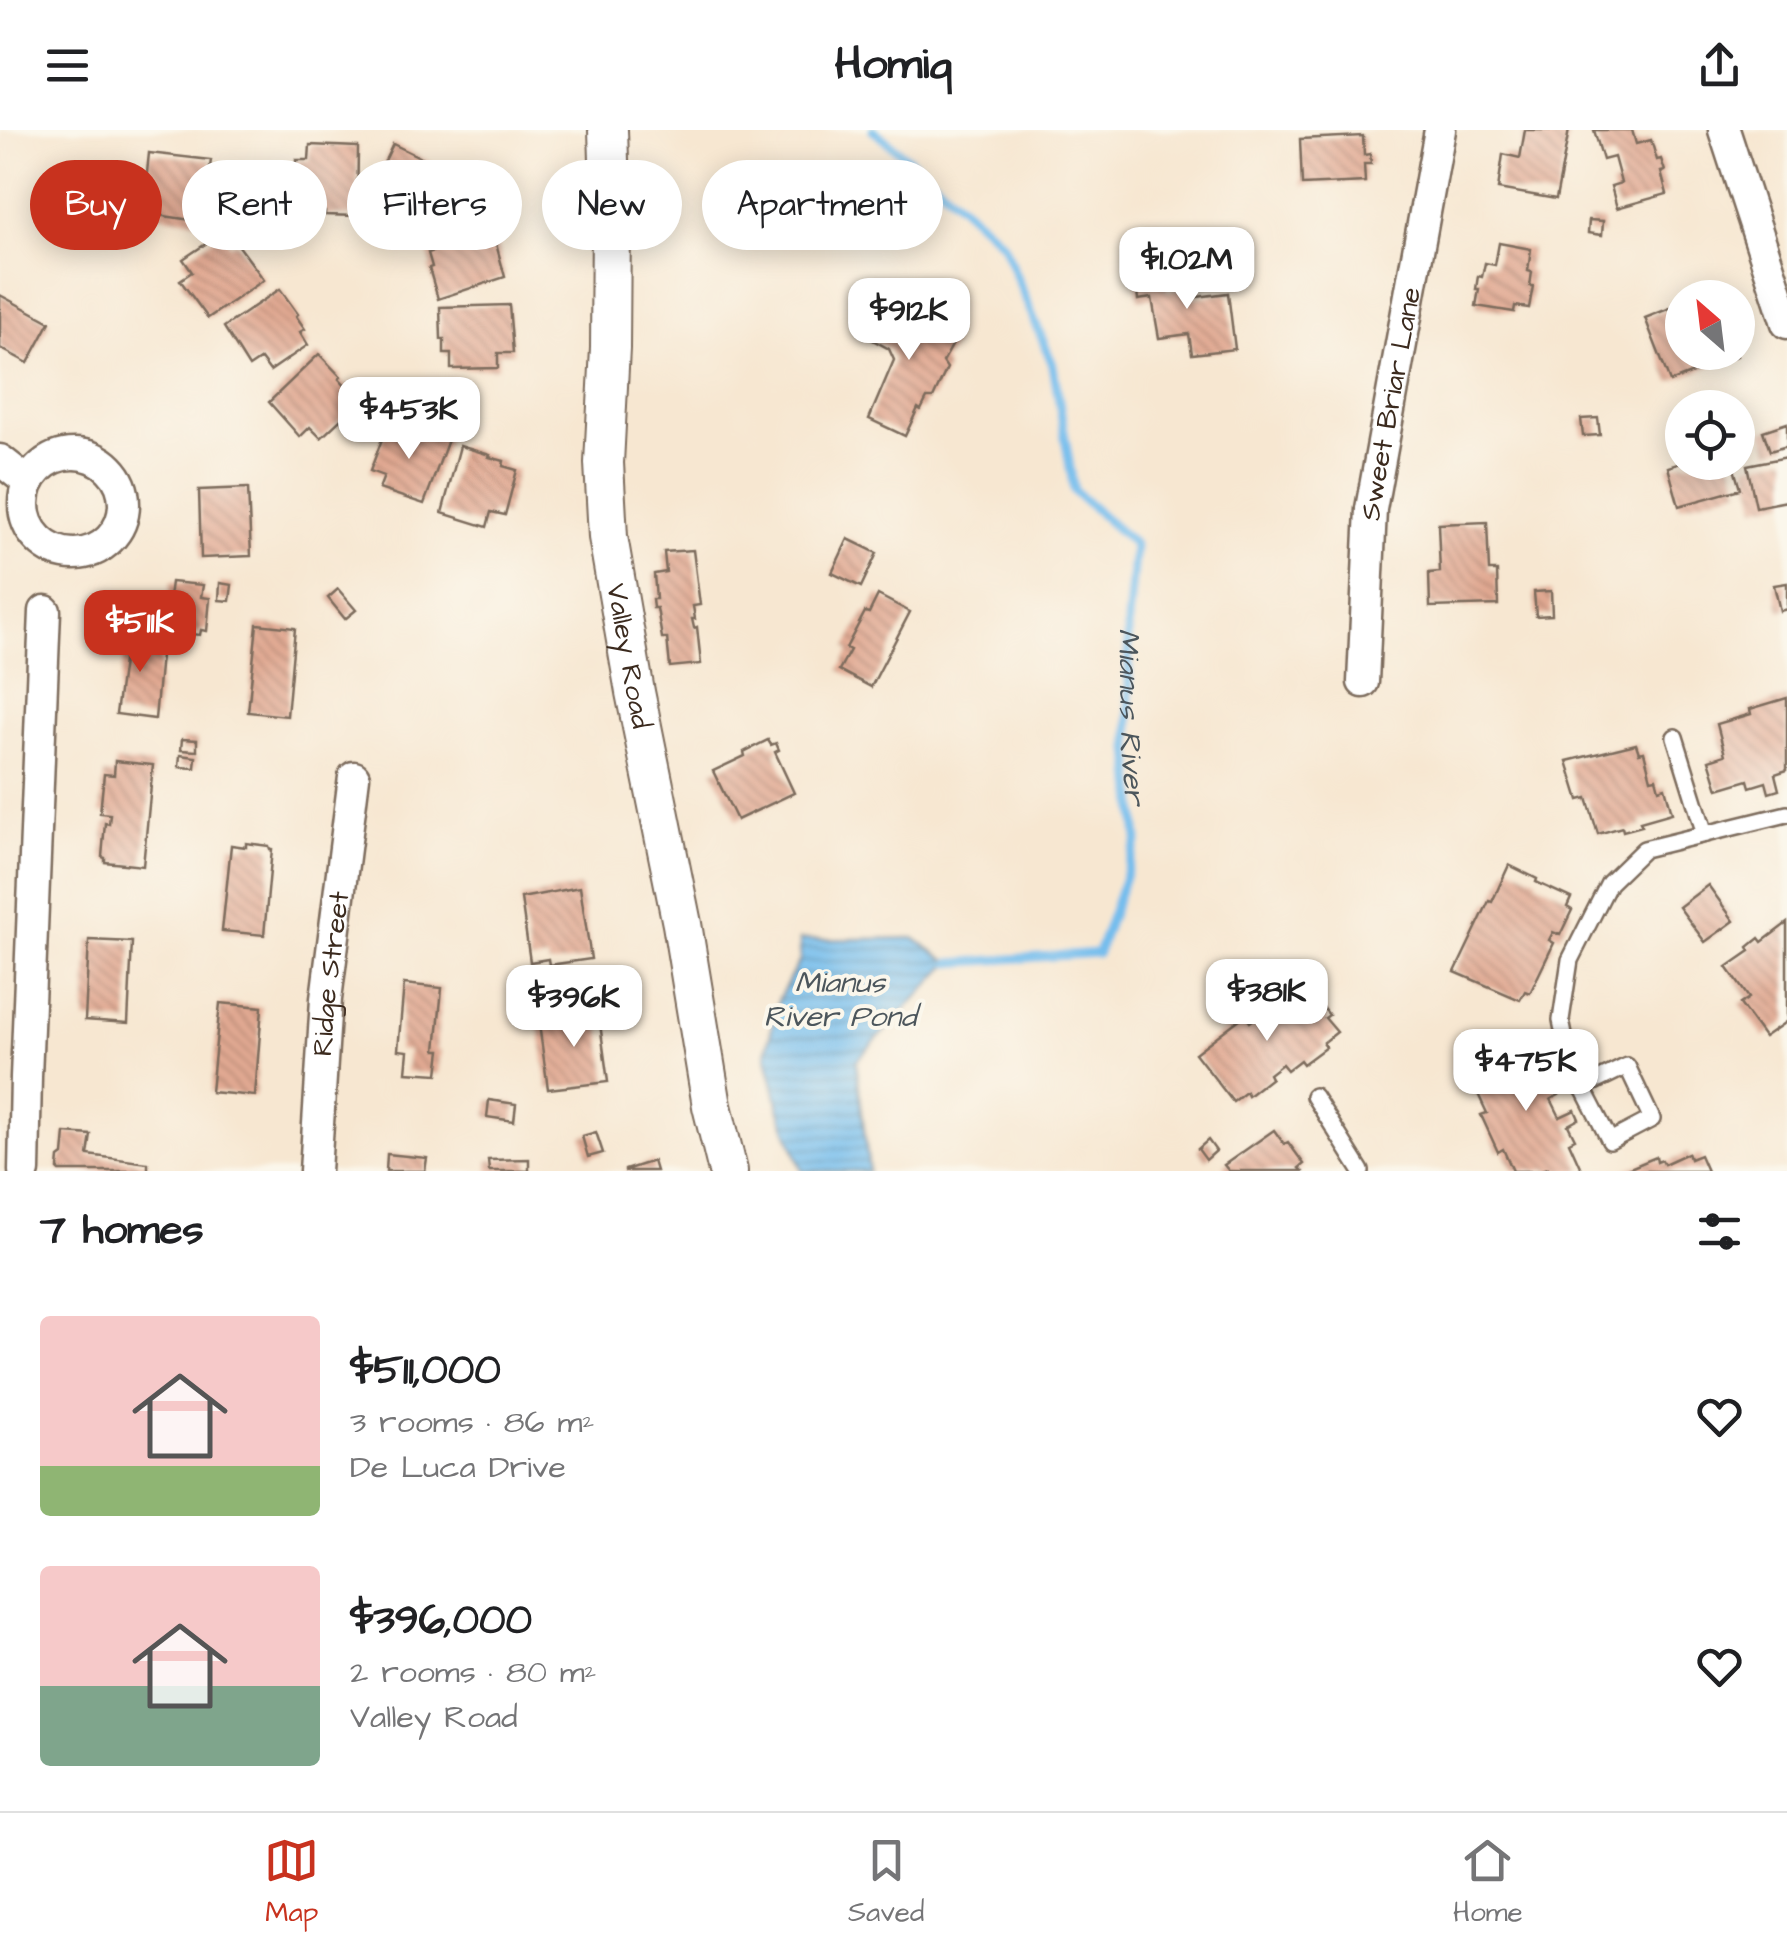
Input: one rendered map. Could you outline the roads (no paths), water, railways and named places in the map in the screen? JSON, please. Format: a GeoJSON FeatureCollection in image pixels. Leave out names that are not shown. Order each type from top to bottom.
{"type":"FeatureCollection","features":[{"type":"Feature","properties":{"kind":"street","name":"Valley Road"},"geometry":{"type":"LineString","coordinates":[[608,130],[612,221],[604,463],[608,537],[682,924],[712,1106],[728,1171]]}},
{"type":"Feature","properties":{"kind":"street","name":"Sweet Briar Lane"},"geometry":{"type":"LineString","coordinates":[[1363,682],[1371,510],[1440,130]]}},
{"type":"Feature","properties":{"kind":"street"},"geometry":{"type":"LineString","coordinates":[[1724,130],[1787,323]]}},
{"type":"Feature","properties":{"kind":"street"},"geometry":{"type":"LineString","coordinates":[[0,460],[28,482]]}},
{"type":"Feature","properties":{"kind":"street"},"geometry":{"type":"LineString","coordinates":[[24,1171],[45,611]]}},
{"type":"Feature","properties":{"kind":"street","name":"Ridge Street"},"geometry":{"type":"LineString","coordinates":[[315,1171],[326,999],[354,777]]}},
{"type":"Feature","properties":{"kind":"lane"},"geometry":{"type":"LineString","coordinates":[[1675,737],[1705,834]]}},
{"type":"Feature","properties":{"kind":"lane"},"geometry":{"type":"LineString","coordinates":[[1582,1088],[1627,1066],[1652,1119],[1610,1141],[1582,1088],[1569,1061],[1560,1020],[1570,960],[1609,884],[1644,849],[1787,814]]}},
{"type":"Feature","properties":{"kind":"lane"},"geometry":{"type":"LineString","coordinates":[[1314,1096],[1361,1171]]}},
{"type":"Feature","properties":{"kind":"water","name":"Mianus River Pond"},"geometry":{"type":"Polygon","coordinates":[[[914,938],[950,963],[856,1061],[869,1171],[802,1171],[780,1111],[766,1053],[779,998],[800,960],[800,940],[914,938]]]}},
{"type":"Feature","properties":{"kind":"waterway","name":"Mianus River"},"geometry":{"type":"LineString","coordinates":[[873,130],[1003,244],[1053,365],[1074,491],[1135,545],[1128,622],[1130,750],[1138,840],[1098,953],[950,963]]}}]}
